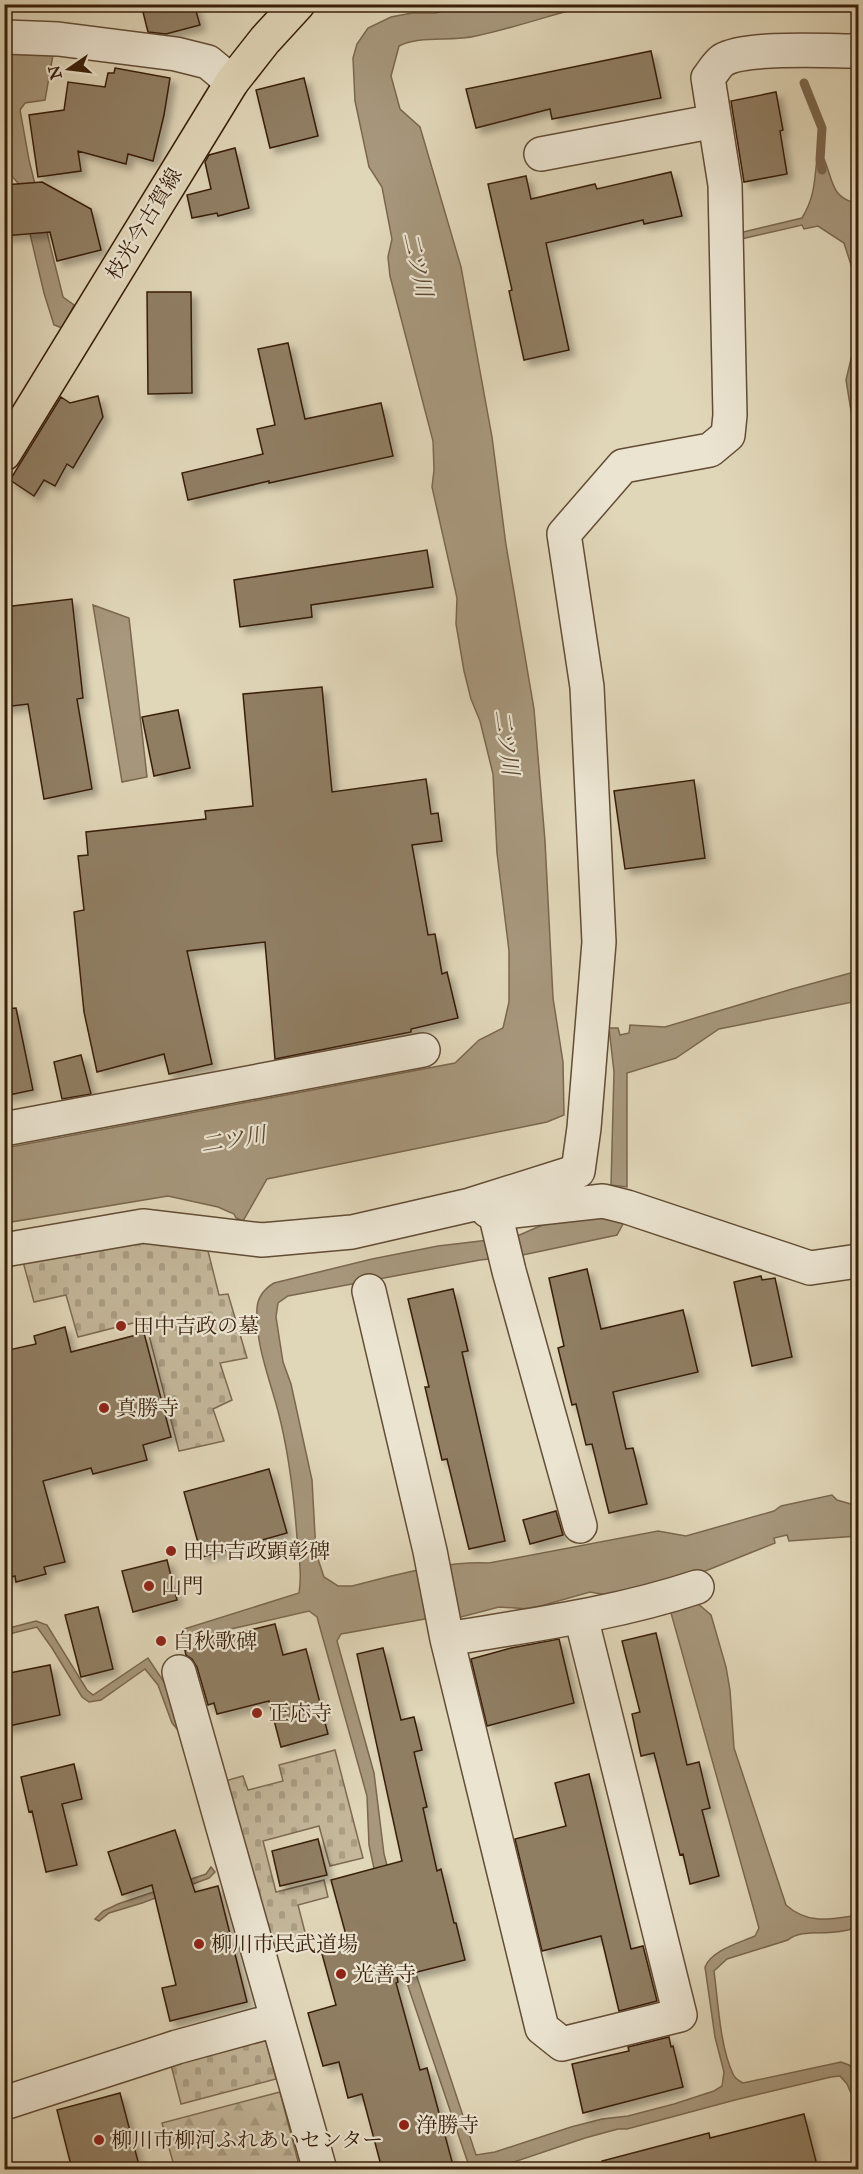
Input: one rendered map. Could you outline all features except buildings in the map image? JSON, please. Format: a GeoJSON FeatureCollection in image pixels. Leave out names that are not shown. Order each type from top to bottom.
{"type":"FeatureCollection","features":[{"type":"Feature","properties":{"kind":"main road","name":"枝光今古賀線"},"geometry":{"type":"LineString","coordinates":[[4,454],[232,82],[265,40],[298,4]]}},
{"type":"Feature","properties":{"kind":"street"},"geometry":{"type":"LineString","coordinates":[[6,38],[58,39],[176,54],[208,63],[232,82]]}},
{"type":"Feature","properties":{"kind":"street"},"geometry":{"type":"LineString","coordinates":[[488,1216],[578,1171],[584,1128],[599,942],[587,687],[564,534],[623,466],[710,450],[728,435],[730,415],[725,185],[708,78],[721,61],[734,55],[780,51],[858,51]]}},
{"type":"Feature","properties":{"kind":"street"},"geometry":{"type":"LineString","coordinates":[[541,154],[715,121]]}},
{"type":"Feature","properties":{"kind":"street"},"geometry":{"type":"LineString","coordinates":[[4,1129],[423,1050]]}},
{"type":"Feature","properties":{"kind":"street"},"geometry":{"type":"LineString","coordinates":[[4,1250],[143,1226],[262,1240],[615,1204],[810,1268],[858,1261]]}},
{"type":"Feature","properties":{"kind":"street"},"geometry":{"type":"LineString","coordinates":[[488,1216],[509,1271],[580,1526]]}},
{"type":"Feature","properties":{"kind":"street"},"geometry":{"type":"LineString","coordinates":[[369,1292],[432,1563],[445,1630],[542,2028],[562,2044],[680,2015],[580,1617]]}},
{"type":"Feature","properties":{"kind":"street"},"geometry":{"type":"LineString","coordinates":[[445,1630],[580,1617],[683,1592]]}},
{"type":"Feature","properties":{"kind":"street"},"geometry":{"type":"LineString","coordinates":[[179,1672],[320,2169]]}},
{"type":"Feature","properties":{"kind":"street"},"geometry":{"type":"LineString","coordinates":[[4,2103],[177,2047],[276,2020]]}},
{"type":"Feature","properties":{"kind":"green space"},"geometry":{"type":"Polygon","coordinates":[[[141,1236],[206,1243],[219,1295],[228,1294],[247,1358],[220,1363],[232,1400],[213,1409],[224,1441],[179,1451],[145,1320],[78,1337],[66,1295],[34,1302],[22,1258],[141,1236]]]}},
{"type":"Feature","properties":{"kind":"green space"},"geometry":{"type":"Polygon","coordinates":[[[335,1750],[363,1858],[330,1866],[319,1826],[263,1841],[276,1892],[324,1880],[328,1897],[298,1905],[308,1944],[271,1954],[225,1781],[243,1776],[248,1790],[283,1781],[279,1765],[335,1750]]]}},
{"type":"Feature","properties":{"kind":"green space"},"geometry":{"type":"Polygon","coordinates":[[[264,2033],[276,2079],[181,2104],[169,2057],[264,2033]]]}},
{"type":"Feature","properties":{"kind":"green space"},"geometry":{"type":"Polygon","coordinates":[[[280,2092],[300,2169],[175,2169],[162,2123],[280,2092]]]}},
{"type":"Feature","properties":{"kind":"water","name":"二ツ川"},"geometry":{"type":"Polygon","coordinates":[[[469,4],[589,5],[467,38],[407,43],[399,46],[391,76],[400,109],[420,127],[461,267],[492,437],[506,545],[534,709],[545,841],[553,998],[563,1062],[564,1115],[547,1122],[267,1179],[243,1221],[218,1207],[168,1196],[5,1223],[5,1148],[455,1063],[479,1040],[503,1028],[509,1002],[509,951],[497,853],[493,774],[480,721],[471,699],[464,671],[456,624],[457,598],[432,487],[433,441],[390,276],[388,257],[392,239],[382,187],[369,167],[355,101],[353,58],[357,44],[368,28],[391,17],[412,13],[436,13],[469,4]]]}},
{"type":"Feature","properties":{"kind":"water"},"geometry":{"type":"Polygon","coordinates":[[[8,54],[53,55],[45,100],[25,103],[20,110],[29,160],[63,297],[74,305],[62,328],[54,325],[44,293],[18,183],[5,168],[4,60],[8,54]]]}},
{"type":"Feature","properties":{"kind":"water"},"geometry":{"type":"Polygon","coordinates":[[[817,159],[824,159],[838,193],[858,204],[858,436],[852,417],[846,380],[856,338],[852,268],[844,243],[818,226],[804,229],[802,225],[741,239],[739,233],[802,218],[812,196],[817,159]]]}},
{"type":"Feature","properties":{"kind":"water"},"geometry":{"type":"Polygon","coordinates":[[[93,605],[129,618],[147,777],[122,782],[93,605]]]}},
{"type":"Feature","properties":{"kind":"water"},"geometry":{"type":"Polygon","coordinates":[[[858,971],[858,1001],[719,1029],[676,1058],[627,1073],[627,1187],[611,1185],[614,1072],[609,1028],[618,1028],[620,1035],[629,1033],[630,1025],[665,1027],[858,971]]]}},
{"type":"Feature","properties":{"kind":"water"},"geometry":{"type":"Polygon","coordinates":[[[589,1213],[624,1217],[623,1224],[617,1235],[518,1256],[480,1260],[288,1296],[278,1303],[276,1317],[283,1362],[291,1384],[312,1480],[316,1553],[324,1577],[338,1586],[352,1586],[436,1566],[489,1563],[658,1531],[686,1536],[774,1511],[781,1506],[832,1495],[837,1500],[858,1506],[858,1536],[789,1541],[787,1535],[774,1538],[775,1543],[663,1588],[607,1595],[590,1592],[530,1609],[499,1607],[461,1617],[453,1614],[341,1634],[337,1641],[374,1773],[384,1854],[415,1971],[476,2155],[495,2152],[602,2119],[628,2116],[674,2104],[714,2091],[722,2086],[724,2072],[715,2037],[705,1967],[720,1952],[755,1936],[759,1928],[671,1613],[676,1607],[696,1602],[711,1615],[730,1690],[734,1748],[786,1905],[803,1916],[811,1918],[829,1919],[858,1915],[858,1927],[798,1935],[727,1959],[714,1971],[725,2051],[735,2077],[743,2083],[841,2062],[849,2065],[858,2074],[858,2109],[847,2084],[840,2076],[831,2077],[627,2129],[618,2129],[493,2169],[470,2169],[379,1892],[369,1845],[367,1796],[317,1617],[309,1611],[183,1640],[181,1630],[299,1593],[299,1559],[293,1490],[282,1427],[258,1334],[258,1304],[264,1290],[274,1283],[372,1259],[438,1246],[515,1237],[540,1226],[589,1213]]]}},
{"type":"Feature","properties":{"kind":"water"},"geometry":{"type":"Polygon","coordinates":[[[36,1621],[47,1625],[87,1690],[93,1695],[148,1658],[164,1682],[183,1727],[177,1729],[172,1723],[158,1685],[145,1669],[101,1700],[89,1702],[82,1697],[37,1627],[5,1635],[5,1629],[36,1621]]]}},
{"type":"Feature","properties":{"kind":"water"},"geometry":{"type":"Polygon","coordinates":[[[211,1867],[215,1872],[209,1878],[109,1913],[99,1921],[95,1919],[103,1911],[118,1904],[206,1874],[211,1867]]]}},
{"type":"Feature","properties":{"kind":"waterway"},"geometry":{"type":"LineString","coordinates":[[804,83],[822,128],[820,160],[822,170]]}},
{"type":"Feature","properties":{"kind":"place","name":"田中吉政の墓"},"geometry":{"type":"Point","coordinates":[121,1326]}},
{"type":"Feature","properties":{"kind":"place","name":"真勝寺"},"geometry":{"type":"Point","coordinates":[104,1408]}},
{"type":"Feature","properties":{"kind":"place","name":"田中吉政顕彰碑"},"geometry":{"type":"Point","coordinates":[171,1551]}},
{"type":"Feature","properties":{"kind":"place","name":"山門"},"geometry":{"type":"Point","coordinates":[149,1586]}},
{"type":"Feature","properties":{"kind":"place","name":"白秋歌碑"},"geometry":{"type":"Point","coordinates":[161,1641]}},
{"type":"Feature","properties":{"kind":"place","name":"正応寺"},"geometry":{"type":"Point","coordinates":[257,1713]}},
{"type":"Feature","properties":{"kind":"place","name":"柳川市民武道場"},"geometry":{"type":"Point","coordinates":[199,1944]}},
{"type":"Feature","properties":{"kind":"place","name":"光善寺"},"geometry":{"type":"Point","coordinates":[341,1974]}},
{"type":"Feature","properties":{"kind":"place","name":"浄勝寺"},"geometry":{"type":"Point","coordinates":[404,2125]}},
{"type":"Feature","properties":{"kind":"place","name":"柳川市柳河ふれあいセンター"},"geometry":{"type":"Point","coordinates":[99,2140]}}]}
